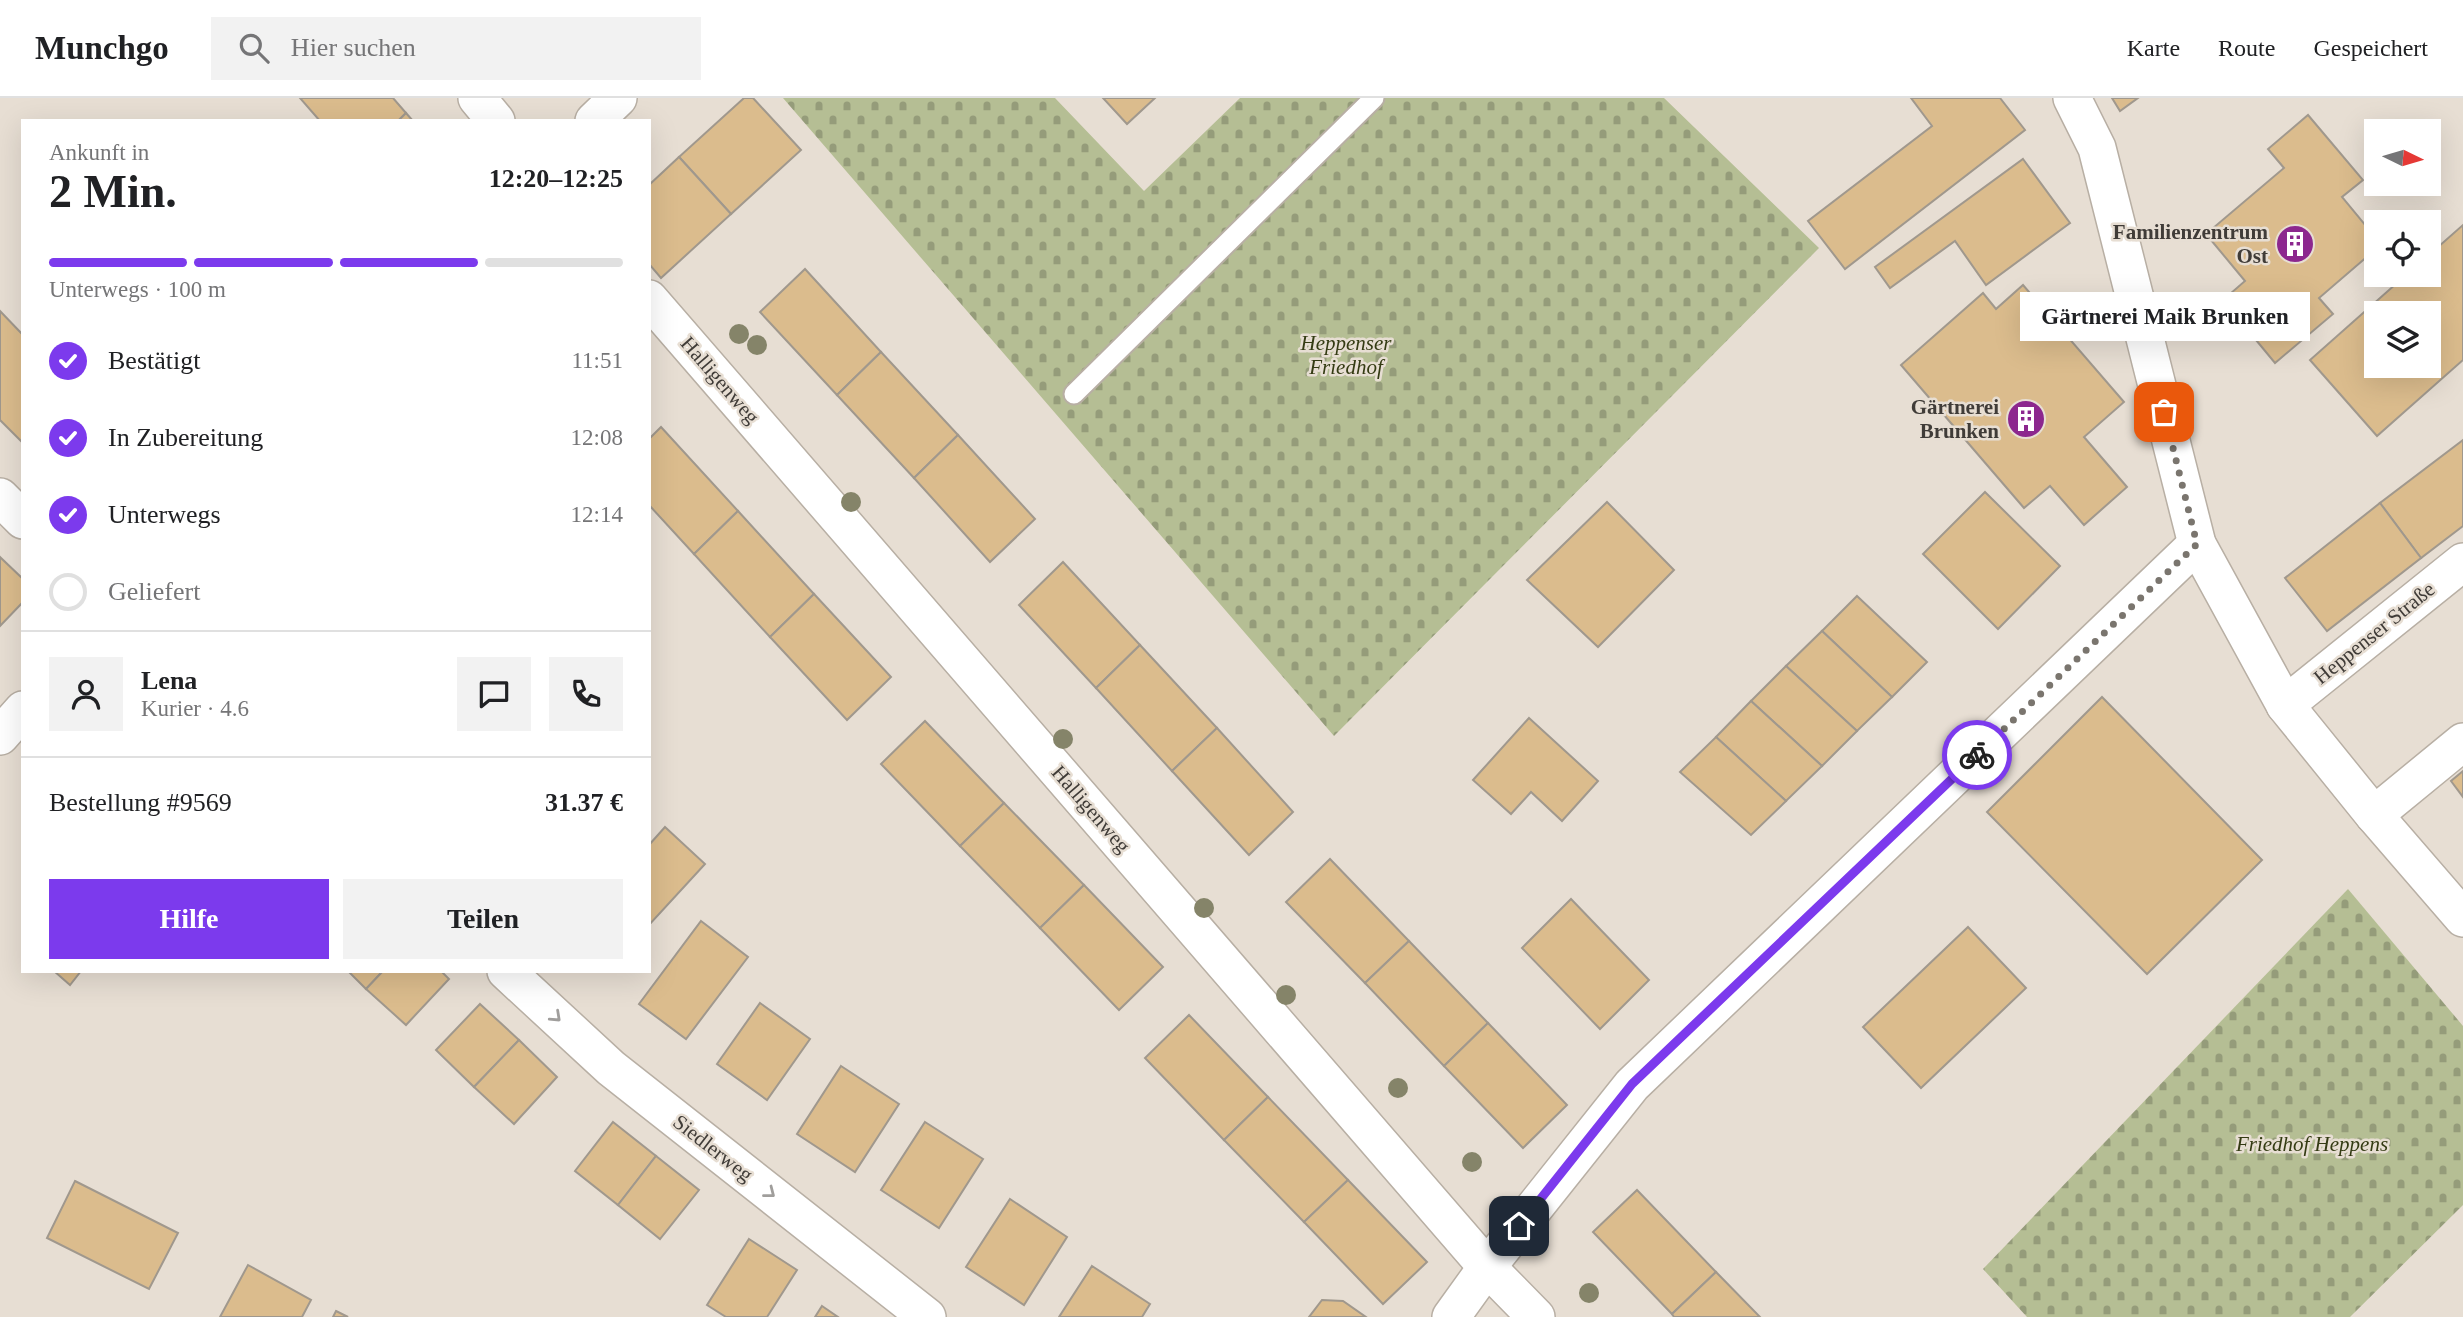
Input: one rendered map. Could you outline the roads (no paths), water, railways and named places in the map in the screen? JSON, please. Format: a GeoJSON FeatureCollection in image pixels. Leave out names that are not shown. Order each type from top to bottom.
{"type":"FeatureCollection","features":[{"type":"Feature","properties":{"kind":"street"},"geometry":{"type":"LineString","coordinates":[[477,98],[494,119]]}},
{"type":"Feature","properties":{"kind":"street"},"geometry":{"type":"LineString","coordinates":[[596,119],[618,98]]}},
{"type":"Feature","properties":{"kind":"street"},"geometry":{"type":"LineString","coordinates":[[2072,98],[2098,148],[2197,544],[2285,705],[2374,815],[2463,918]]}},
{"type":"Feature","properties":{"kind":"street","name":"Halligenweg"},"geometry":{"type":"LineString","coordinates":[[651,301],[1487,1267],[1536,1317]]}},
{"type":"Feature","properties":{"kind":"street"},"geometry":{"type":"LineString","coordinates":[[0,498],[21,518]]}},
{"type":"Feature","properties":{"kind":"street"},"geometry":{"type":"LineString","coordinates":[[1451,1317],[1487,1267],[1632,1084],[2197,544]]}},
{"type":"Feature","properties":{"kind":"street","name":"Heppenser Straße"},"geometry":{"type":"LineString","coordinates":[[2285,705],[2463,562]]}},
{"type":"Feature","properties":{"kind":"street"},"geometry":{"type":"LineString","coordinates":[[0,736],[21,712]]}},
{"type":"Feature","properties":{"kind":"street"},"geometry":{"type":"LineString","coordinates":[[2374,815],[2463,742]]}},
{"type":"Feature","properties":{"kind":"street","name":"Siedlerweg"},"geometry":{"type":"LineString","coordinates":[[508,973],[611,1068],[927,1317]]}},
{"type":"Feature","properties":{"kind":"lane"},"geometry":{"type":"LineString","coordinates":[[1074,394],[1374,98]]}},
{"type":"Feature","properties":{"kind":"place","name":"Familienzentrum Ost"},"geometry":{"type":"Point","coordinates":[2295,244]}},
{"type":"Feature","properties":{"kind":"place","name":"Gärtnerei Maik Brunken"},"geometry":{"type":"Point","coordinates":[2164,412]}},
{"type":"Feature","properties":{"kind":"place","name":"Gärtnerei Brunken"},"geometry":{"type":"Point","coordinates":[2026,419]}},
{"type":"Feature","properties":{"kind":"park label","name":"Heppenser Friedhof"},"geometry":{"type":"Point","coordinates":[1346,355]}},
{"type":"Feature","properties":{"kind":"park label","name":"Friedhof Heppens"},"geometry":{"type":"Point","coordinates":[2312,1144]}}]}
